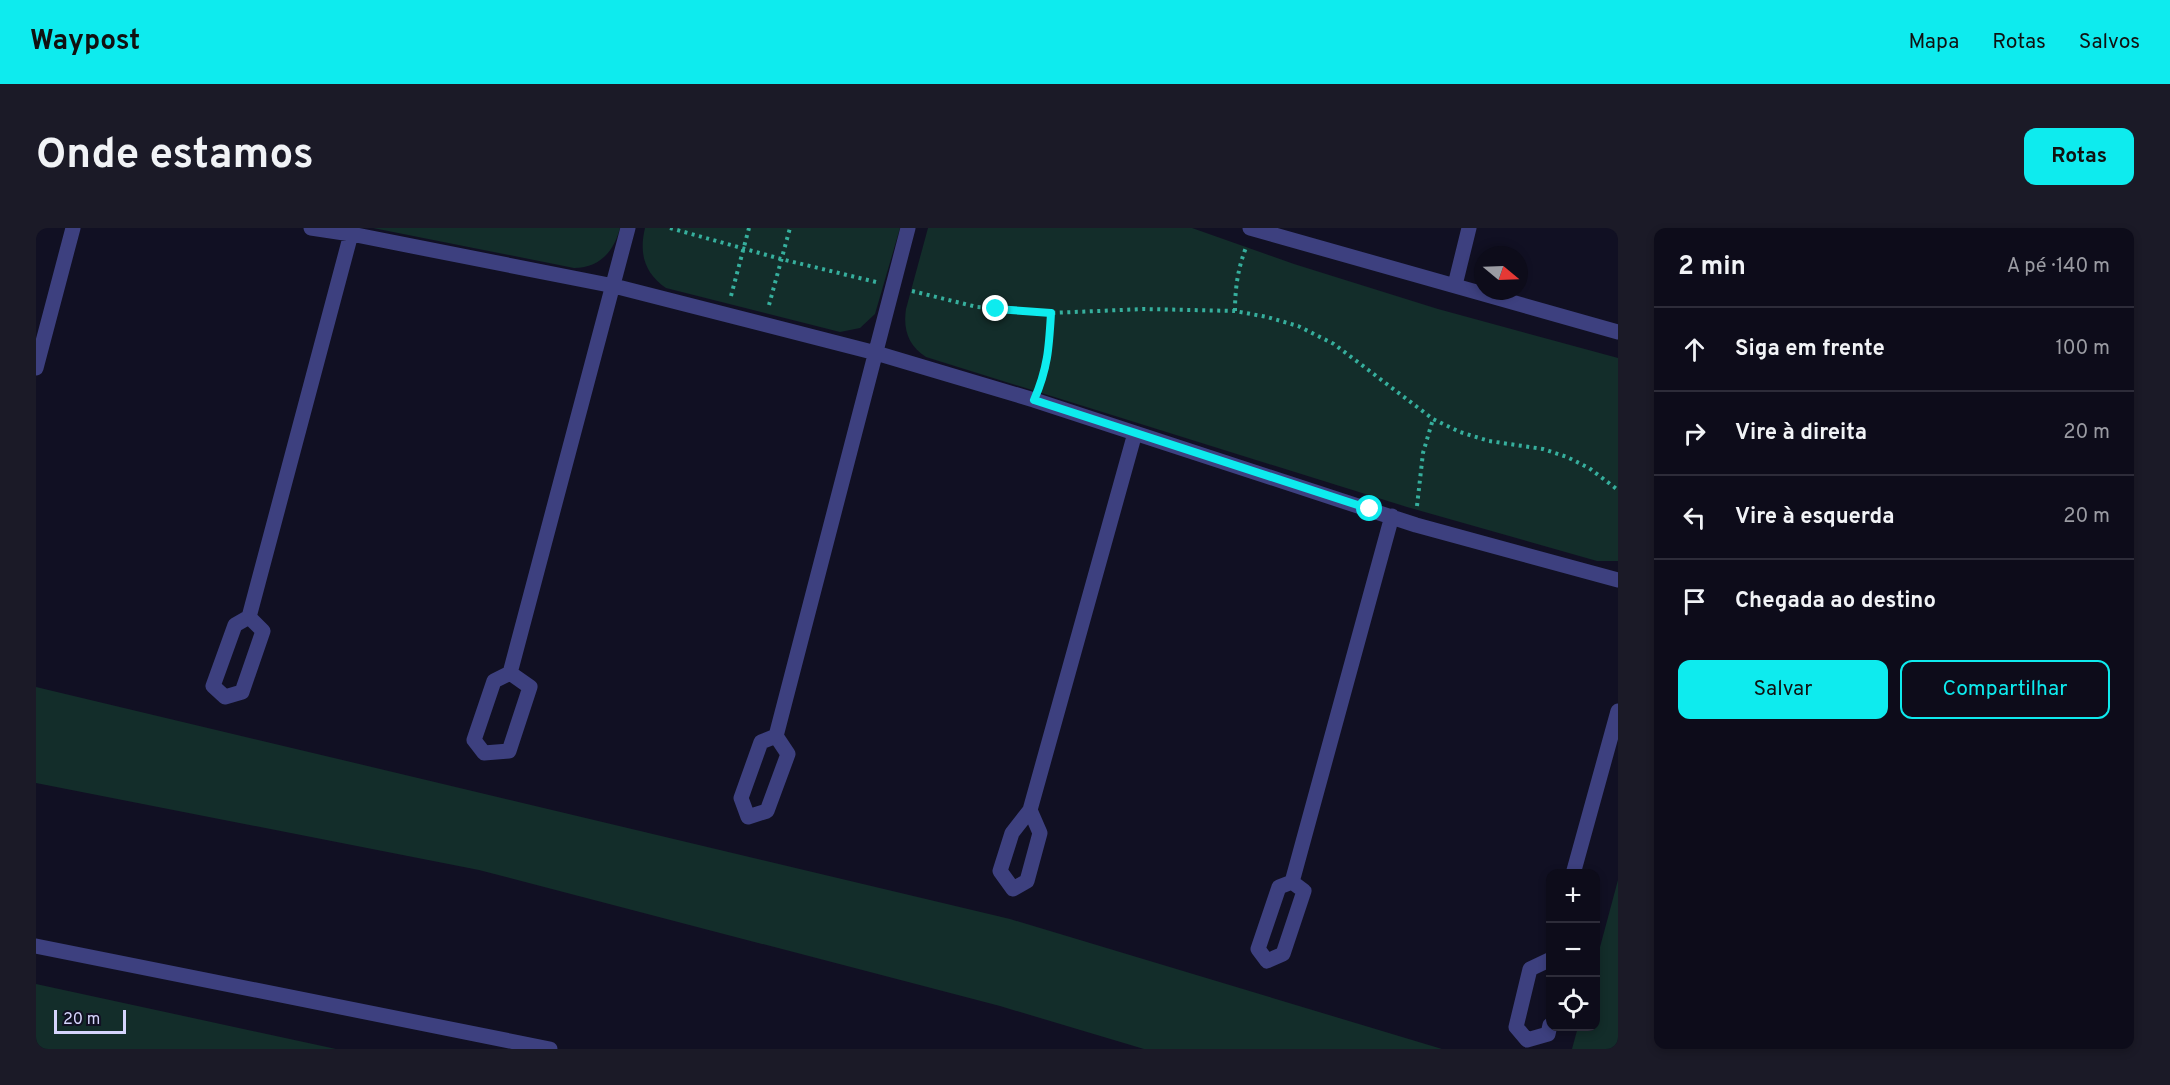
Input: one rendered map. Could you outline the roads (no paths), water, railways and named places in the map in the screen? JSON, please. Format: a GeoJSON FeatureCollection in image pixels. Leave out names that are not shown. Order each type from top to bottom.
{"type":"FeatureCollection","features":[{"type":"Feature","properties":{"kind":"street"},"geometry":{"type":"LineString","coordinates":[[36,368],[73,228]]}},
{"type":"Feature","properties":{"kind":"street"},"geometry":{"type":"LineString","coordinates":[[311,228],[614,286],[876,353],[1034,400],[1416,525],[1618,580]]}},
{"type":"Feature","properties":{"kind":"street"},"geometry":{"type":"LineString","coordinates":[[510,673],[530,687],[509,751],[484,753],[474,740],[494,681],[510,673],[628,228]]}},
{"type":"Feature","properties":{"kind":"street"},"geometry":{"type":"LineString","coordinates":[[776,736],[761,742],[741,798],[748,817],[767,811],[788,754],[776,736],[908,228]]}},
{"type":"Feature","properties":{"kind":"street"},"geometry":{"type":"LineString","coordinates":[[1455,285],[1469,228]]}},
{"type":"Feature","properties":{"kind":"street"},"geometry":{"type":"LineString","coordinates":[[1252,229],[1618,332]]}},
{"type":"Feature","properties":{"kind":"street"},"geometry":{"type":"LineString","coordinates":[[249,617],[263,631],[242,692],[225,697],[213,686],[235,625],[249,617],[351,234]]}},
{"type":"Feature","properties":{"kind":"street"},"geometry":{"type":"LineString","coordinates":[[1030,810],[1135,433]]}},
{"type":"Feature","properties":{"kind":"street"},"geometry":{"type":"LineString","coordinates":[[1292,882],[1392,516]]}},
{"type":"Feature","properties":{"kind":"street"},"geometry":{"type":"LineString","coordinates":[[1574,869],[1618,711]]}},
{"type":"Feature","properties":{"kind":"street"},"geometry":{"type":"LineString","coordinates":[[1292,882],[1304,891],[1282,954],[1267,961],[1258,949],[1279,887],[1292,882]]}},
{"type":"Feature","properties":{"kind":"street"},"geometry":{"type":"LineString","coordinates":[[36,946],[550,1049]]}},
{"type":"Feature","properties":{"kind":"street"},"geometry":{"type":"LineString","coordinates":[[1546,961],[1530,969],[1516,1027],[1527,1041],[1548,1034],[1549,1031]]}}]}
